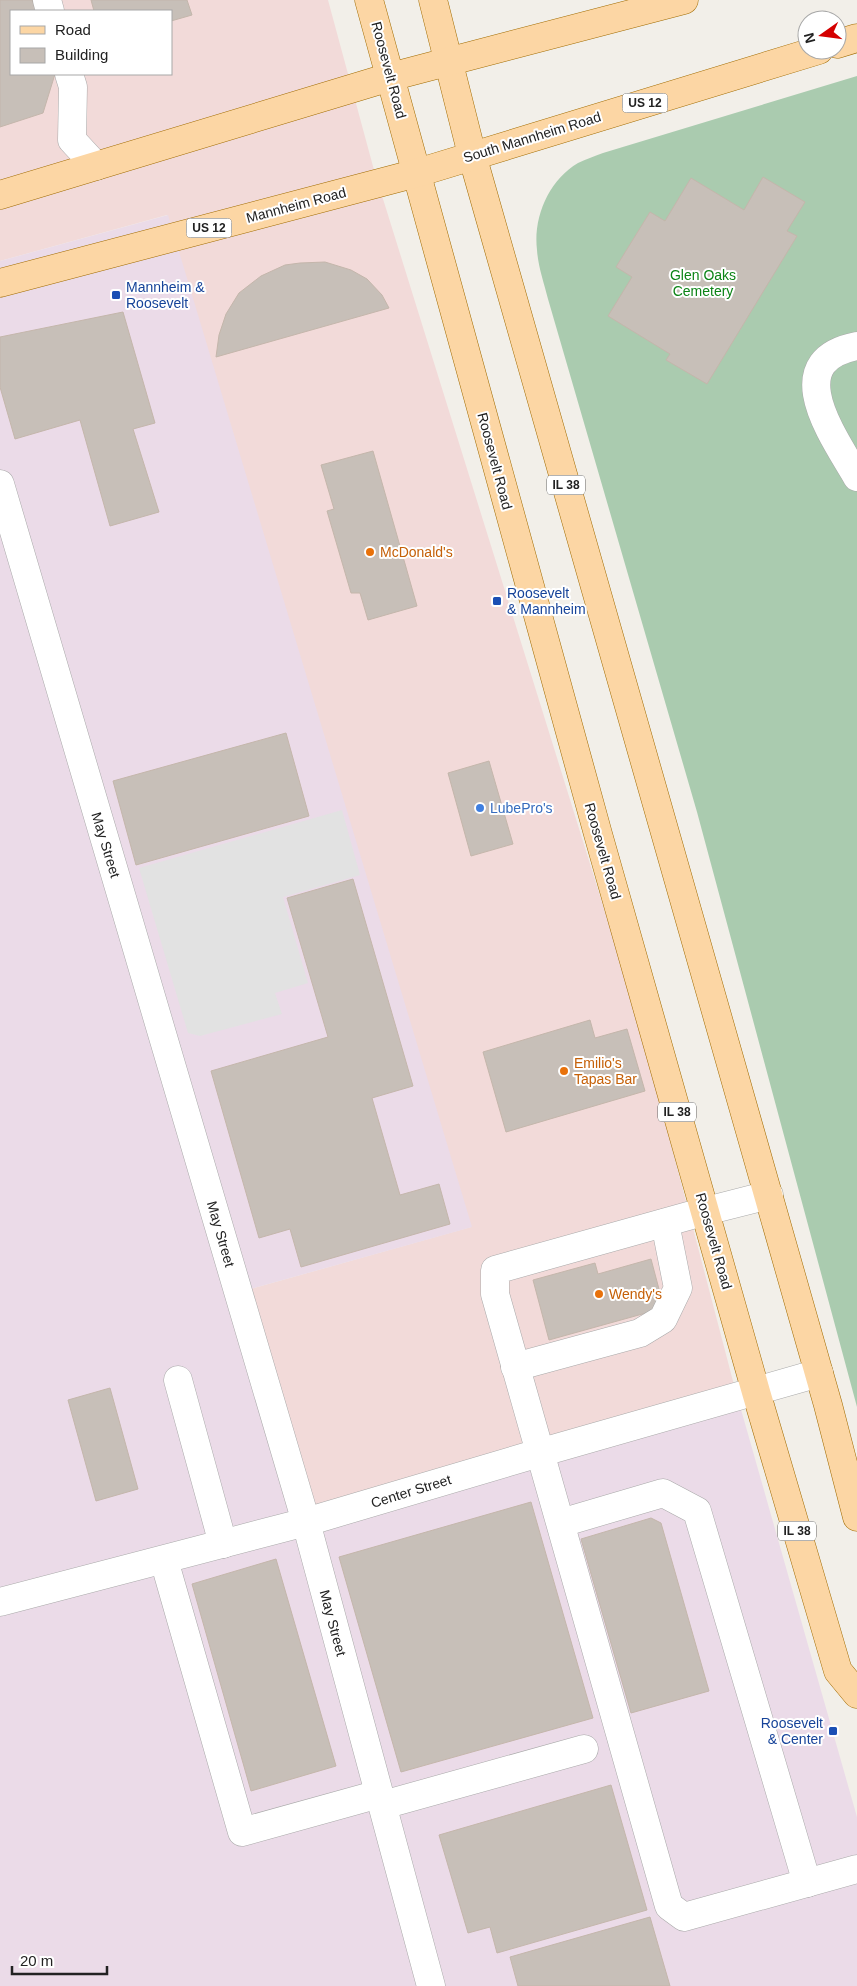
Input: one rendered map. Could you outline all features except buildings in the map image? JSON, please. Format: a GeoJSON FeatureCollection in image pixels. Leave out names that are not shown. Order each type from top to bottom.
{"type":"FeatureCollection","features":[{"type":"Feature","properties":{"kind":"main road","name":"Roosevelt Road"},"geometry":{"type":"LineString","coordinates":[[370,0],[547,654],[756,1392],[838,1671],[857,1694]]}},
{"type":"Feature","properties":{"kind":"main road"},"geometry":{"type":"LineString","coordinates":[[433,0],[449,61]]}},
{"type":"Feature","properties":{"kind":"main road"},"geometry":{"type":"LineString","coordinates":[[0,195],[390,77],[684,0]]}},
{"type":"Feature","properties":{"kind":"main road","name":"South Mannheim Road"},"geometry":{"type":"LineString","coordinates":[[417,173],[797,57]]}},
{"type":"Feature","properties":{"kind":"main road","name":"IL 38"},"geometry":{"type":"LineString","coordinates":[[449,61],[472,155],[769,1195],[857,1517]]}},
{"type":"Feature","properties":{"kind":"main road","name":"Mannheim Road"},"geometry":{"type":"LineString","coordinates":[[0,283],[417,173]]}},
{"type":"Feature","properties":{"kind":"street"},"geometry":{"type":"LineString","coordinates":[[69,75],[73,88],[72,140],[96,166]]}},
{"type":"Feature","properties":{"kind":"street"},"geometry":{"type":"LineString","coordinates":[[857,346],[840,350],[828,358],[818,369],[816,382],[817,398],[822,416],[857,477]]}},
{"type":"Feature","properties":{"kind":"street","name":"May Street"},"geometry":{"type":"LineString","coordinates":[[0,484],[306,1522],[432,1986]]}},
{"type":"Feature","properties":{"kind":"street"},"geometry":{"type":"LineString","coordinates":[[769,1195],[496,1270],[495,1294],[669,1906],[684,1917],[857,1869]]}},
{"type":"Feature","properties":{"kind":"street"},"geometry":{"type":"LineString","coordinates":[[515,1367],[640,1333],[663,1319],[678,1288],[665,1223]]}},
{"type":"Feature","properties":{"kind":"street","name":"Center Street"},"geometry":{"type":"LineString","coordinates":[[0,1602],[306,1522],[819,1373]]}},
{"type":"Feature","properties":{"kind":"street"},"geometry":{"type":"LineString","coordinates":[[178,1380],[223,1544]]}},
{"type":"Feature","properties":{"kind":"street"},"geometry":{"type":"LineString","coordinates":[[561,1522],[663,1493],[697,1511],[807,1883]]}},
{"type":"Feature","properties":{"kind":"street"},"geometry":{"type":"LineString","coordinates":[[164,1560],[242,1832],[584,1749]]}},
{"type":"Feature","properties":{"kind":"shaded area"},"geometry":{"type":"Polygon","coordinates":[[[0,0],[328,0],[374,170],[638,1018],[734,1385],[312,1515],[247,1290],[471,1227],[167,215],[0,261],[0,0]]]}},
{"type":"Feature","properties":{"kind":"shaded area"},"geometry":{"type":"Polygon","coordinates":[[[168,215],[472,1227],[247,1290],[311,1514],[734,1385],[857,1817],[857,1986],[0,1986],[0,261],[168,215]]]}},
{"type":"Feature","properties":{"kind":"shaded area"},"geometry":{"type":"Polygon","coordinates":[[[342,810],[360,875],[283,897],[308,983],[275,993],[282,1014],[200,1036],[188,1033],[139,868],[342,810]]]}},
{"type":"Feature","properties":{"kind":"green space","name":"Glen Oaks Cemetery"},"geometry":{"type":"Polygon","coordinates":[[[857,76],[857,1407],[697,812],[548,299],[539,262],[536,237],[541,212],[551,189],[568,170],[578,163],[603,153],[857,76]]]}},
{"type":"Feature","properties":{"kind":"place","name":"Mannheim & Roosevelt"},"geometry":{"type":"Point","coordinates":[116,295]}},
{"type":"Feature","properties":{"kind":"place","name":"McDonald's"},"geometry":{"type":"Point","coordinates":[370,552]}},
{"type":"Feature","properties":{"kind":"place","name":"Roosevelt & Mannheim"},"geometry":{"type":"Point","coordinates":[497,601]}},
{"type":"Feature","properties":{"kind":"place","name":"LubePro's"},"geometry":{"type":"Point","coordinates":[480,808]}},
{"type":"Feature","properties":{"kind":"place","name":"Emilio's Tapas Bar"},"geometry":{"type":"Point","coordinates":[564,1071]}},
{"type":"Feature","properties":{"kind":"place","name":"Wendy's"},"geometry":{"type":"Point","coordinates":[599,1294]}},
{"type":"Feature","properties":{"kind":"place","name":"Roosevelt & Center"},"geometry":{"type":"Point","coordinates":[833,1731]}}]}
